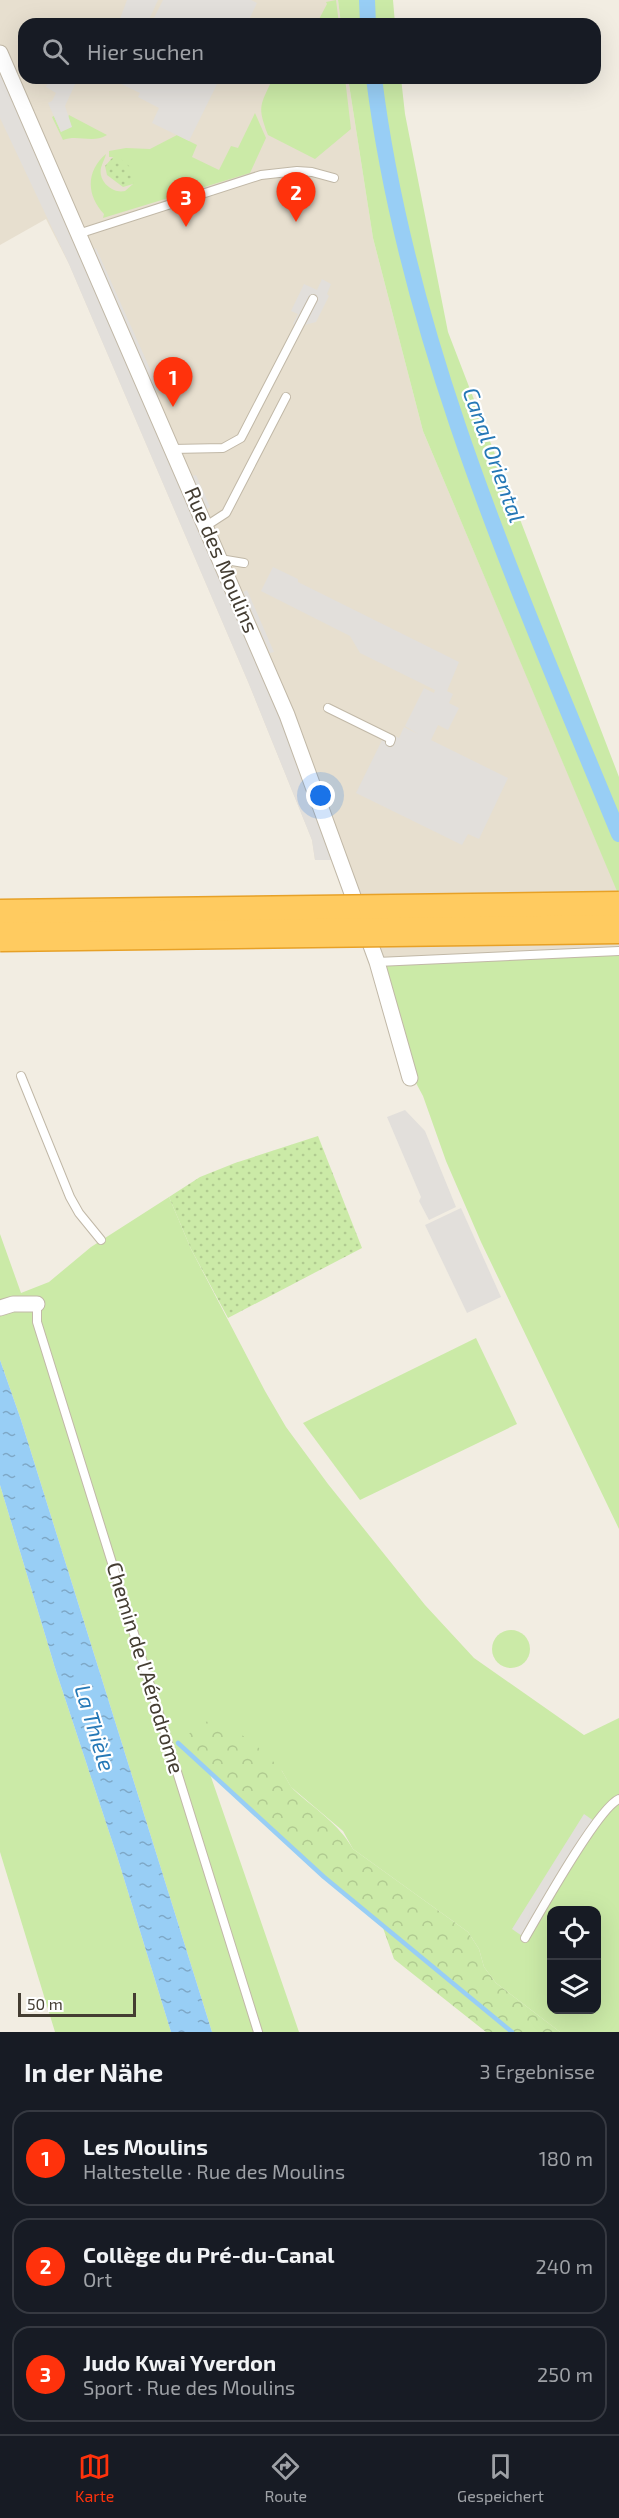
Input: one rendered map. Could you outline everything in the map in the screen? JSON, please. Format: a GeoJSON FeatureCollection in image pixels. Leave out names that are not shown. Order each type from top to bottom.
{"type":"FeatureCollection","features":[{"type":"Feature","properties":{"kind":"highway"},"geometry":{"type":"LineString","coordinates":[[0,914],[619,906]]}},
{"type":"Feature","properties":{"kind":"highway"},"geometry":{"type":"LineString","coordinates":[[0,937],[619,929]]}},
{"type":"Feature","properties":{"kind":"street","name":"Rue des Moulins"},"geometry":{"type":"LineString","coordinates":[[0,53],[287,715],[377,962],[410,1078]]}},
{"type":"Feature","properties":{"kind":"street"},"geometry":{"type":"LineString","coordinates":[[6,1306],[38,1304]]}},
{"type":"Feature","properties":{"kind":"lane"},"geometry":{"type":"LineString","coordinates":[[78,234],[261,175],[297,171],[312,172],[334,178]]}},
{"type":"Feature","properties":{"kind":"lane"},"geometry":{"type":"LineString","coordinates":[[172,449],[223,448],[241,438],[313,299]]}},
{"type":"Feature","properties":{"kind":"lane"},"geometry":{"type":"LineString","coordinates":[[206,525],[226,513],[286,397]]}},
{"type":"Feature","properties":{"kind":"lane"},"geometry":{"type":"LineString","coordinates":[[220,559],[244,563]]}},
{"type":"Feature","properties":{"kind":"lane"},"geometry":{"type":"LineString","coordinates":[[328,708],[391,739],[390,742]]}},
{"type":"Feature","properties":{"kind":"lane"},"geometry":{"type":"LineString","coordinates":[[377,962],[619,951]]}},
{"type":"Feature","properties":{"kind":"lane"},"geometry":{"type":"LineString","coordinates":[[21,1076],[70,1197],[79,1213],[101,1240]]}},
{"type":"Feature","properties":{"kind":"lane","name":"Chemin de l'Aérodrome"},"geometry":{"type":"LineString","coordinates":[[38,1304],[37,1322],[258,2032]]}},
{"type":"Feature","properties":{"kind":"lane"},"geometry":{"type":"LineString","coordinates":[[525,1938],[587,1837],[608,1807],[619,1799]]}},
{"type":"Feature","properties":{"kind":"shaded area"},"geometry":{"type":"Polygon","coordinates":[[[0,0],[338,0],[340,18],[18,18],[18,84],[349,84],[373,238],[423,431],[617,890],[619,896],[619,951],[377,962],[341,860],[315,860],[312,840],[249,684],[69,264],[46,219],[0,245],[0,0]]]}},
{"type":"Feature","properties":{"kind":"shaded area"},"geometry":{"type":"Polygon","coordinates":[[[127,0],[158,0],[150,18],[120,18],[127,0]]]}},
{"type":"Feature","properties":{"kind":"shaded area"},"geometry":{"type":"Polygon","coordinates":[[[163,0],[251,0],[257,3],[250,18],[154,18],[163,0]]]}},
{"type":"Feature","properties":{"kind":"shaded area"},"geometry":{"type":"Polygon","coordinates":[[[0,53],[341,860],[315,860],[312,840],[249,684],[69,264],[0,118],[0,53]]]}},
{"type":"Feature","properties":{"kind":"shaded area"},"geometry":{"type":"Polygon","coordinates":[[[47,84],[75,84],[65,106],[72,127],[61,132],[48,103],[52,101],[56,93],[46,87],[47,84]]]}},
{"type":"Feature","properties":{"kind":"shaded area"},"geometry":{"type":"Polygon","coordinates":[[[121,84],[217,84],[189,141],[152,123],[159,108],[138,97],[140,93],[121,84]]]}},
{"type":"Feature","properties":{"kind":"shaded area"},"geometry":{"type":"Polygon","coordinates":[[[96,248],[159,389],[155,391],[92,250],[96,248]]]}},
{"type":"Feature","properties":{"kind":"shaded area"},"geometry":{"type":"Polygon","coordinates":[[[322,279],[331,284],[327,294],[329,296],[316,322],[297,327],[293,324],[298,314],[291,311],[304,284],[317,290],[322,279]]]}},
{"type":"Feature","properties":{"kind":"shaded area"},"geometry":{"type":"Polygon","coordinates":[[[196,475],[210,507],[207,509],[192,476],[196,475]]]}},
{"type":"Feature","properties":{"kind":"shaded area"},"geometry":{"type":"Polygon","coordinates":[[[273,567],[298,579],[298,582],[459,662],[447,691],[453,694],[449,703],[459,708],[448,730],[438,725],[431,740],[508,778],[479,839],[468,834],[462,845],[356,793],[386,732],[399,738],[404,727],[418,734],[405,726],[424,688],[434,693],[435,690],[360,653],[350,636],[261,591],[273,567]]]}},
{"type":"Feature","properties":{"kind":"shaded area"},"geometry":{"type":"Polygon","coordinates":[[[247,590],[274,652],[270,653],[243,592],[247,590]]]}},
{"type":"Feature","properties":{"kind":"shaded area"},"geometry":{"type":"Polygon","coordinates":[[[405,1110],[425,1131],[456,1207],[429,1220],[419,1201],[421,1197],[387,1117],[405,1110]]]}},
{"type":"Feature","properties":{"kind":"shaded area"},"geometry":{"type":"Polygon","coordinates":[[[461,1208],[501,1297],[467,1313],[425,1225],[461,1208]]]}},
{"type":"Feature","properties":{"kind":"shaded area"},"geometry":{"type":"Polygon","coordinates":[[[584,1814],[597,1823],[525,1938],[512,1929],[584,1814]]]}},
{"type":"Feature","properties":{"kind":"green space"},"geometry":{"type":"Polygon","coordinates":[[[336,0],[338,18],[320,18],[326,2],[336,0]]]}},
{"type":"Feature","properties":{"kind":"green space"},"geometry":{"type":"Polygon","coordinates":[[[338,0],[393,0],[394,18],[340,18],[338,0]]]}},
{"type":"Feature","properties":{"kind":"green space"},"geometry":{"type":"Polygon","coordinates":[[[270,84],[346,84],[351,129],[315,159],[268,135],[261,112],[270,84]]]}},
{"type":"Feature","properties":{"kind":"green space"},"geometry":{"type":"Polygon","coordinates":[[[349,84],[402,84],[405,114],[448,332],[619,777],[619,896],[423,431],[373,238],[349,84]]]}},
{"type":"Feature","properties":{"kind":"green space"},"geometry":{"type":"Polygon","coordinates":[[[255,113],[266,138],[250,173],[103,218],[104,214],[91,191],[92,175],[99,161],[106,154],[101,173],[107,186],[125,191],[133,184],[113,157],[109,157],[109,151],[126,148],[150,149],[177,135],[197,145],[192,157],[219,170],[231,146],[238,148],[255,113]]]}},
{"type":"Feature","properties":{"kind":"green space"},"geometry":{"type":"Polygon","coordinates":[[[69,115],[107,135],[96,139],[69,138],[63,140],[52,117],[54,116],[61,132],[69,115]]]}},
{"type":"Feature","properties":{"kind":"green space"},"geometry":{"type":"Polygon","coordinates":[[[113,157],[123,161],[131,169],[135,175],[133,184],[123,187],[107,175],[105,166],[113,157]]]}},
{"type":"Feature","properties":{"kind":"green space"},"geometry":{"type":"Polygon","coordinates":[[[619,951],[619,1529],[481,1242],[446,1161],[423,1096],[416,1083],[410,1078],[377,962],[619,951]]]}},
{"type":"Feature","properties":{"kind":"green space"},"geometry":{"type":"Polygon","coordinates":[[[318,1136],[362,1248],[228,1318],[191,1249],[169,1197],[200,1177],[318,1136]]]}},
{"type":"Feature","properties":{"kind":"green space"},"geometry":{"type":"Polygon","coordinates":[[[169,1197],[191,1249],[286,1427],[328,1484],[425,1605],[474,1658],[584,1735],[619,1718],[619,2032],[560,2032],[496,1983],[484,1967],[479,1949],[468,1932],[353,1849],[343,1831],[291,1787],[282,1771],[178,1743],[210,1774],[299,2032],[212,2032],[21,1420],[0,1360],[0,1234],[21,1293],[49,1282],[91,1247],[169,1197]]]}},
{"type":"Feature","properties":{"kind":"green space"},"geometry":{"type":"Polygon","coordinates":[[[476,1338],[517,1424],[360,1500],[303,1423],[476,1338]]]}},
{"type":"Feature","properties":{"kind":"green space"},"geometry":{"type":"Polygon","coordinates":[[[0,1485],[56,1671],[117,1856],[171,2032],[55,2032],[0,1852],[0,1485]]]}},
{"type":"Feature","properties":{"kind":"green space"},"geometry":{"type":"Polygon","coordinates":[[[511,1630],[525,1635],[530,1649],[525,1663],[511,1668],[497,1663],[492,1649],[497,1635],[511,1630]]]}},
{"type":"Feature","properties":{"kind":"green space"},"geometry":{"type":"Polygon","coordinates":[[[214,1721],[231,1728],[267,1756],[281,1770],[294,1790],[334,1824],[353,1849],[468,1932],[479,1949],[484,1967],[496,1983],[560,2032],[486,2032],[394,1959],[382,1925],[324,1877],[178,1743],[203,1722],[214,1721]]]}},
{"type":"Feature","properties":{"kind":"water","name":"La Thièle"},"geometry":{"type":"Polygon","coordinates":[[[0,1360],[21,1420],[212,2032],[171,2032],[117,1856],[56,1671],[0,1485],[0,1360]]]}},
{"type":"Feature","properties":{"kind":"waterway","name":"Canal Oriental"},"geometry":{"type":"LineString","coordinates":[[367,0],[368,18]]}},
{"type":"Feature","properties":{"kind":"waterway","name":"Canal Oriental"},"geometry":{"type":"LineString","coordinates":[[375,84],[390,177],[412,273],[439,369],[506,557],[619,834]]}},
{"type":"Feature","properties":{"kind":"waterway"},"geometry":{"type":"LineString","coordinates":[[178,1743],[324,1877],[512,2032]]}},
{"type":"Feature","properties":{"kind":"place","name":"Collège du Pré-du-Canal"},"geometry":{"type":"Point","coordinates":[296,222]}},
{"type":"Feature","properties":{"kind":"place","name":"Judo Kwai Yverdon"},"geometry":{"type":"Point","coordinates":[186,227]}},
{"type":"Feature","properties":{"kind":"place","name":"Les Moulins"},"geometry":{"type":"Point","coordinates":[173,407]}}]}
